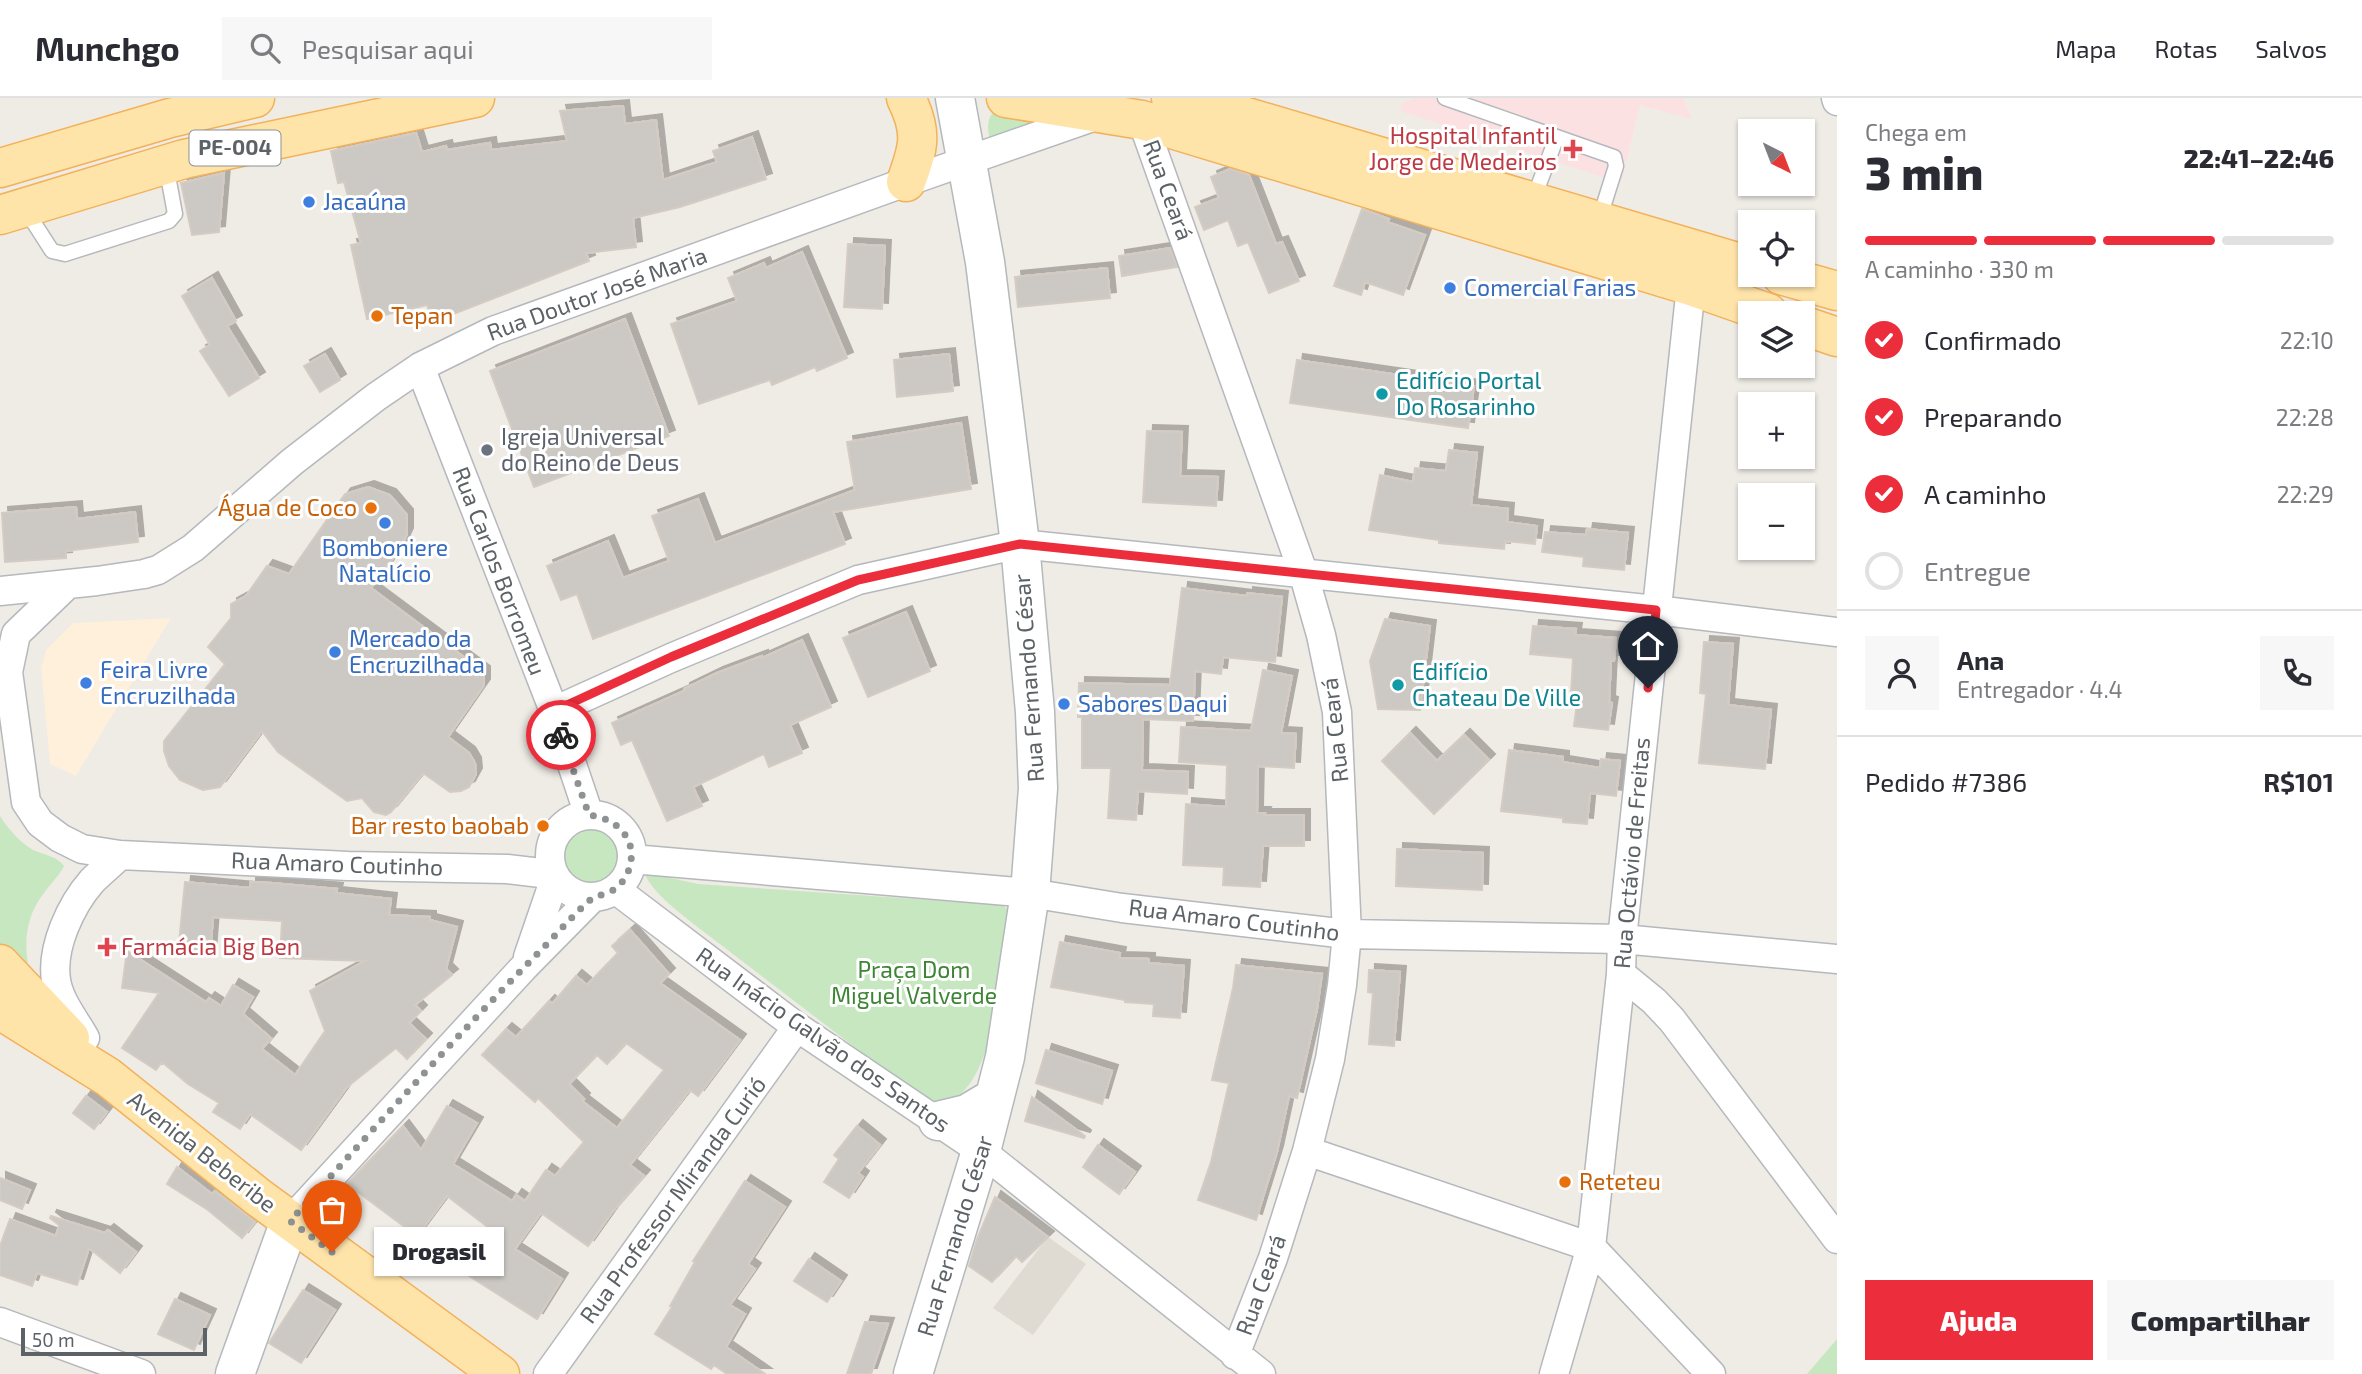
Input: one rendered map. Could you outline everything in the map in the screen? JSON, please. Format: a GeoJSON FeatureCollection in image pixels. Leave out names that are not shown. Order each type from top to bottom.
{"type":"FeatureCollection","features":[{"type":"Feature","properties":{"kind":"main road","name":"PE-004"},"geometry":{"type":"LineString","coordinates":[[0,167],[170,118],[255,98]]}},
{"type":"Feature","properties":{"kind":"main road","name":"PE-004"},"geometry":{"type":"LineString","coordinates":[[12,211],[166,164],[475,98]]}},
{"type":"Feature","properties":{"kind":"main road"},"geometry":{"type":"LineString","coordinates":[[905,98],[914,114],[919,134],[916,154],[906,182]]}},
{"type":"Feature","properties":{"kind":"main road"},"geometry":{"type":"LineString","coordinates":[[1006,98],[1104,113],[1223,104],[1533,202],[1738,262]]}},
{"type":"Feature","properties":{"kind":"main road"},"geometry":{"type":"LineString","coordinates":[[1157,109],[1738,302]]}},
{"type":"Feature","properties":{"kind":"main road"},"geometry":{"type":"LineString","coordinates":[[1815,285],[1837,291]]}},
{"type":"Feature","properties":{"kind":"main road"},"geometry":{"type":"LineString","coordinates":[[1815,329],[1837,337]]}},
{"type":"Feature","properties":{"kind":"main road","name":"Avenida Beberibe"},"geometry":{"type":"LineString","coordinates":[[0,964],[108,1077]]}},
{"type":"Feature","properties":{"kind":"main road","name":"Avenida Beberibe"},"geometry":{"type":"LineString","coordinates":[[0,1010],[108,1077],[290,1221],[500,1374]]}},
{"type":"Feature","properties":{"kind":"street","name":"Rua Fernando César"},"geometry":{"type":"LineString","coordinates":[[913,1374],[981,1151],[1005,1057],[1030,893],[1038,788],[1035,712],[1020,544],[985,262],[955,98]]}},
{"type":"Feature","properties":{"kind":"street","name":"Rua Ceará"},"geometry":{"type":"LineString","coordinates":[[1157,109],[1303,572],[1321,635],[1337,712],[1347,934],[1342,985],[1330,1059],[1307,1151],[1273,1258],[1235,1355]]}},
{"type":"Feature","properties":{"kind":"street","name":"Rua Doutor José Maria"},"geometry":{"type":"LineString","coordinates":[[0,591],[144,574],[174,562],[189,541],[420,366],[493,331],[1104,113]]}},
{"type":"Feature","properties":{"kind":"street","name":"Rua Octávio de Freitas"},"geometry":{"type":"LineString","coordinates":[[1554,1374],[1591,1247],[1691,286]]}},
{"type":"Feature","properties":{"kind":"street","name":"Rua Carlos Borromeu"},"geometry":{"type":"LineString","coordinates":[[420,366],[554,711],[589,815]]}},
{"type":"Feature","properties":{"kind":"street"},"geometry":{"type":"LineString","coordinates":[[554,711],[671,657],[858,580],[1020,544],[1656,610],[1837,632]]}},
{"type":"Feature","properties":{"kind":"street","name":"Rua Amaro Coutinho"},"geometry":{"type":"LineString","coordinates":[[68,584],[16,634],[11,646],[8,672],[26,802],[40,823],[60,838],[82,849],[120,855],[348,866],[507,869],[554,875]]}},
{"type":"Feature","properties":{"kind":"street"},"geometry":{"type":"LineString","coordinates":[[235,1374],[290,1221],[525,966],[604,893],[623,881],[632,859],[625,832],[615,822],[602,817],[589,815],[576,818],[565,824],[556,834],[551,846],[550,859],[554,875],[569,891],[604,893]]}},
{"type":"Feature","properties":{"kind":"street"},"geometry":{"type":"LineString","coordinates":[[108,1077],[62,998],[56,979],[57,954],[78,900],[120,855]]}},
{"type":"Feature","properties":{"kind":"street","name":"Rua Amaro Coutinho"},"geometry":{"type":"LineString","coordinates":[[632,859],[1030,893],[1122,908],[1347,934],[1622,939],[1837,960]]}},
{"type":"Feature","properties":{"kind":"street"},"geometry":{"type":"LineString","coordinates":[[525,966],[554,875]]}},
{"type":"Feature","properties":{"kind":"street","name":"Rua Inácio Galvão dos Santos"},"geometry":{"type":"LineString","coordinates":[[604,893],[981,1151],[1261,1374]]}},
{"type":"Feature","properties":{"kind":"street"},"geometry":{"type":"LineString","coordinates":[[1621,974],[1672,1020],[1837,1239]]}},
{"type":"Feature","properties":{"kind":"street","name":"Rua Professor Miranda Curió"},"geometry":{"type":"LineString","coordinates":[[548,1374],[797,1027]]}},
{"type":"Feature","properties":{"kind":"street"},"geometry":{"type":"LineString","coordinates":[[938,1121],[967,1114],[994,1098]]}},
{"type":"Feature","properties":{"kind":"street"},"geometry":{"type":"LineString","coordinates":[[1307,1151],[1591,1247],[1711,1374]]}},
{"type":"Feature","properties":{"kind":"street"},"geometry":{"type":"LineString","coordinates":[[0,1322],[141,1374]]}},
{"type":"Feature","properties":{"kind":"lane"},"geometry":{"type":"LineString","coordinates":[[1445,98],[1556,139],[1614,157],[1616,166],[1599,221]]}},
{"type":"Feature","properties":{"kind":"lane"},"geometry":{"type":"LineString","coordinates":[[1533,202],[1556,139]]}},
{"type":"Feature","properties":{"kind":"lane"},"geometry":{"type":"LineString","coordinates":[[12,211],[52,251],[65,254],[169,221],[175,214],[166,164]]}},
{"type":"Feature","properties":{"kind":"shaded area","name":"Hospital Infantil Jorge de Medeiros"},"geometry":{"type":"Polygon","coordinates":[[[1415,98],[1683,98],[1692,119],[1640,105],[1621,183],[1400,111],[1402,103],[1415,98]]]}},
{"type":"Feature","properties":{"kind":"shaded area","name":"Feira Livre Encruzilhada"},"geometry":{"type":"Polygon","coordinates":[[[171,618],[76,776],[50,764],[41,668],[46,650],[73,623],[171,618]]]}},
{"type":"Feature","properties":{"kind":"shaded area"},"geometry":{"type":"Polygon","coordinates":[[[1048,1237],[1086,1264],[1033,1335],[993,1308],[1048,1237]]]}},
{"type":"Feature","properties":{"kind":"green space"},"geometry":{"type":"Polygon","coordinates":[[[993,112],[1060,117],[990,139],[988,125],[993,112]]]}},
{"type":"Feature","properties":{"kind":"green space"},"geometry":{"type":"Polygon","coordinates":[[[0,816],[23,843],[64,866],[38,902],[29,922],[26,942],[30,974],[0,953],[0,816]]]}},
{"type":"Feature","properties":{"kind":"green space"},"geometry":{"type":"Polygon","coordinates":[[[588,816],[614,824],[626,835],[631,861],[622,882],[595,893],[577,895],[566,888],[553,867],[552,845],[566,826],[588,816]]]}},
{"type":"Feature","properties":{"kind":"green space","name":"Praça Dom Miguel Valverde"},"geometry":{"type":"Polygon","coordinates":[[[648,873],[698,884],[1003,905],[1010,912],[996,1012],[989,1040],[970,1084],[956,1097],[929,1104],[678,911],[654,888],[645,875],[648,873]]]}},
{"type":"Feature","properties":{"kind":"green space"},"geometry":{"type":"Polygon","coordinates":[[[1837,1339],[1837,1374],[1807,1374],[1837,1339]]]}},
{"type":"Feature","properties":{"kind":"building"},"geometry":{"type":"Polygon","coordinates":[[[623,106],[625,124],[656,120],[663,180],[717,162],[713,151],[752,137],[766,179],[680,207],[633,218],[636,247],[586,253],[589,261],[433,322],[427,305],[367,319],[351,245],[361,243],[344,182],[338,183],[331,151],[416,133],[422,152],[446,146],[447,150],[490,143],[491,150],[567,141],[560,111],[623,106]]]}},
{"type":"Feature","properties":{"kind":"building"},"geometry":{"type":"Polygon","coordinates":[[[1230,169],[1249,175],[1276,244],[1282,242],[1299,281],[1269,293],[1248,242],[1238,246],[1228,220],[1204,230],[1195,207],[1219,198],[1211,177],[1230,169]]]}},
{"type":"Feature","properties":{"kind":"building"},"geometry":{"type":"Polygon","coordinates":[[[224,173],[219,232],[192,235],[181,183],[224,173]]]}},
{"type":"Feature","properties":{"kind":"building"},"geometry":{"type":"Polygon","coordinates":[[[1362,209],[1389,219],[1387,222],[1425,235],[1403,295],[1365,282],[1361,295],[1334,286],[1362,209]]]}},
{"type":"Feature","properties":{"kind":"building"},"geometry":{"type":"Polygon","coordinates":[[[848,244],[885,246],[882,309],[844,307],[848,244]]]}},
{"type":"Feature","properties":{"kind":"building"},"geometry":{"type":"Polygon","coordinates":[[[1170,248],[1177,267],[1122,276],[1119,256],[1170,248]]]}},
{"type":"Feature","properties":{"kind":"building"},"geometry":{"type":"Polygon","coordinates":[[[802,252],[847,358],[817,371],[815,367],[772,385],[770,380],[699,404],[671,324],[737,301],[728,278],[764,263],[766,268],[802,252]]]}},
{"type":"Feature","properties":{"kind":"building"},"geometry":{"type":"Polygon","coordinates":[[[1107,268],[1110,298],[1018,307],[1015,277],[1107,268]]]}},
{"type":"Feature","properties":{"kind":"building"},"geometry":{"type":"Polygon","coordinates":[[[212,278],[236,321],[227,326],[259,378],[229,396],[200,351],[210,345],[182,296],[212,278]]]}},
{"type":"Feature","properties":{"kind":"building"},"geometry":{"type":"Polygon","coordinates":[[[625,319],[669,436],[534,487],[490,371],[625,319]]]}},
{"type":"Feature","properties":{"kind":"building"},"geometry":{"type":"Polygon","coordinates":[[[325,354],[340,380],[320,392],[304,366],[325,354]]]}},
{"type":"Feature","properties":{"kind":"building"},"geometry":{"type":"Polygon","coordinates":[[[949,354],[953,391],[897,397],[894,360],[949,354]]]}},
{"type":"Feature","properties":{"kind":"building","name":"Edifício Portal Do Rosarinho"},"geometry":{"type":"Polygon","coordinates":[[[1297,360],[1474,386],[1468,428],[1290,403],[1297,360]]]}},
{"type":"Feature","properties":{"kind":"building"},"geometry":{"type":"Polygon","coordinates":[[[961,423],[971,489],[833,512],[845,544],[593,639],[577,594],[561,600],[547,566],[608,541],[623,578],[669,561],[652,516],[698,499],[715,543],[855,490],[847,442],[961,423]]]}},
{"type":"Feature","properties":{"kind":"building"},"geometry":{"type":"Polygon","coordinates":[[[1147,431],[1182,432],[1180,476],[1218,477],[1216,506],[1143,502],[1147,431]]]}},
{"type":"Feature","properties":{"kind":"building"},"geometry":{"type":"Polygon","coordinates":[[[1449,450],[1477,453],[1471,505],[1508,509],[1507,522],[1537,526],[1535,544],[1505,541],[1504,549],[1439,543],[1439,540],[1369,530],[1380,475],[1413,482],[1415,468],[1446,471],[1449,450]]]}},
{"type":"Feature","properties":{"kind":"building","name":"Mercado da Encruzilhada"},"geometry":{"type":"Polygon","coordinates":[[[368,487],[390,495],[407,515],[407,534],[400,549],[371,588],[484,672],[484,685],[448,737],[469,753],[475,763],[476,774],[469,787],[450,792],[423,773],[391,812],[386,815],[374,812],[362,798],[347,801],[278,752],[262,731],[220,787],[203,790],[180,780],[169,766],[164,741],[225,664],[208,647],[231,618],[231,604],[246,596],[267,566],[289,574],[345,494],[368,487]]]}},
{"type":"Feature","properties":{"kind":"building"},"geometry":{"type":"Polygon","coordinates":[[[76,507],[77,519],[135,512],[138,542],[66,551],[66,558],[5,562],[2,513],[76,507]]]}},
{"type":"Feature","properties":{"kind":"building"},"geometry":{"type":"Polygon","coordinates":[[[1587,529],[1628,533],[1624,570],[1583,566],[1584,557],[1542,552],[1545,532],[1586,535],[1587,529]]]}},
{"type":"Feature","properties":{"kind":"building"},"geometry":{"type":"Polygon","coordinates":[[[1182,588],[1247,596],[1247,593],[1282,597],[1275,662],[1223,657],[1221,674],[1195,671],[1193,721],[1143,719],[1142,770],[1188,772],[1187,794],[1138,791],[1136,820],[1108,818],[1111,768],[1082,768],[1082,717],[1078,717],[1079,683],[1170,685],[1182,588]]]}},
{"type":"Feature","properties":{"kind":"building"},"geometry":{"type":"Polygon","coordinates":[[[906,612],[930,671],[868,697],[843,638],[906,612]]]}},
{"type":"Feature","properties":{"kind":"building","name":"Edifício Chateau De Ville"},"geometry":{"type":"Polygon","coordinates":[[[1385,619],[1430,626],[1420,710],[1378,709],[1370,661],[1385,619]]]}},
{"type":"Feature","properties":{"kind":"building"},"geometry":{"type":"Polygon","coordinates":[[[1533,626],[1576,629],[1575,635],[1616,638],[1614,661],[1611,661],[1609,702],[1612,703],[1608,730],[1574,726],[1578,695],[1571,695],[1573,658],[1530,654],[1533,626]]]}},
{"type":"Feature","properties":{"kind":"building"},"geometry":{"type":"Polygon","coordinates":[[[802,640],[831,707],[790,725],[802,753],[769,767],[764,754],[693,787],[702,806],[667,821],[632,740],[621,745],[612,723],[717,673],[762,658],[802,640]]]}},
{"type":"Feature","properties":{"kind":"building"},"geometry":{"type":"Polygon","coordinates":[[[1704,642],[1733,644],[1728,705],[1771,710],[1765,769],[1699,763],[1706,694],[1700,693],[1704,642]]]}},
{"type":"Feature","properties":{"kind":"building"},"geometry":{"type":"Polygon","coordinates":[[[1263,670],[1292,676],[1281,733],[1296,734],[1294,768],[1258,766],[1257,813],[1304,815],[1304,846],[1263,846],[1260,887],[1223,885],[1224,867],[1183,865],[1186,804],[1226,807],[1227,765],[1179,762],[1181,727],[1251,731],[1263,670]]]}},
{"type":"Feature","properties":{"kind":"building"},"geometry":{"type":"Polygon","coordinates":[[[1410,733],[1437,761],[1464,735],[1489,760],[1434,814],[1382,761],[1410,733]]]}},
{"type":"Feature","properties":{"kind":"building"},"geometry":{"type":"Polygon","coordinates":[[[1509,750],[1563,757],[1563,762],[1600,768],[1601,759],[1620,761],[1616,796],[1590,793],[1587,824],[1563,822],[1563,818],[1501,811],[1509,750]]]}},
{"type":"Feature","properties":{"kind":"building"},"geometry":{"type":"Polygon","coordinates":[[[1397,849],[1483,853],[1482,890],[1396,886],[1397,849]]]}},
{"type":"Feature","properties":{"kind":"building"},"geometry":{"type":"Polygon","coordinates":[[[185,882],[250,888],[250,882],[272,883],[337,889],[336,893],[391,899],[389,915],[430,917],[430,920],[457,927],[446,969],[452,975],[415,1005],[421,1011],[409,1023],[426,1039],[407,1059],[396,1048],[347,1087],[301,1150],[250,1114],[240,1129],[213,1112],[219,1103],[188,1084],[162,1062],[156,1070],[122,1048],[159,993],[122,988],[127,951],[206,1002],[209,998],[221,1006],[233,985],[253,997],[243,1014],[271,1038],[262,1049],[295,1075],[325,1031],[310,991],[365,961],[280,958],[282,921],[213,917],[210,956],[178,953],[185,882]]]}},
{"type":"Feature","properties":{"kind":"building"},"geometry":{"type":"Polygon","coordinates":[[[630,930],[669,974],[660,983],[740,1040],[698,1096],[690,1090],[630,1165],[644,1176],[613,1211],[588,1246],[541,1213],[515,1249],[562,1279],[537,1319],[466,1274],[493,1231],[447,1196],[417,1236],[347,1184],[403,1126],[421,1150],[447,1106],[477,1123],[453,1164],[512,1201],[516,1195],[525,1201],[546,1170],[555,1176],[584,1142],[538,1098],[535,1102],[482,1055],[506,1029],[516,1037],[549,1001],[552,1004],[576,976],[587,985],[618,953],[612,946],[630,930]],[[626,1043],[607,1064],[597,1055],[569,1084],[584,1099],[582,1101],[617,1128],[664,1070],[626,1043]]]}},
{"type":"Feature","properties":{"kind":"building"},"geometry":{"type":"Polygon","coordinates":[[[1060,942],[1120,953],[1119,958],[1149,959],[1149,963],[1184,966],[1180,1018],[1153,1016],[1154,1004],[1125,1002],[1051,987],[1060,942]]]}},
{"type":"Feature","properties":{"kind":"building"},"geometry":{"type":"Polygon","coordinates":[[[1236,965],[1322,974],[1297,1098],[1289,1096],[1277,1152],[1256,1220],[1198,1200],[1211,1162],[1229,1083],[1212,1080],[1236,965]]]}},
{"type":"Feature","properties":{"kind":"building"},"geometry":{"type":"Polygon","coordinates":[[[1369,970],[1400,972],[1394,1046],[1369,1044],[1373,993],[1368,992],[1369,970]]]}},
{"type":"Feature","properties":{"kind":"building"},"geometry":{"type":"Polygon","coordinates":[[[1046,1050],[1112,1071],[1102,1104],[1036,1083],[1046,1050]]]}},
{"type":"Feature","properties":{"kind":"building"},"geometry":{"type":"Polygon","coordinates":[[[86,1096],[107,1112],[94,1129],[73,1113],[86,1096]]]}},
{"type":"Feature","properties":{"kind":"building"},"geometry":{"type":"Polygon","coordinates":[[[1032,1097],[1085,1136],[1084,1138],[1025,1121],[1032,1097]]]}},
{"type":"Feature","properties":{"kind":"building"},"geometry":{"type":"Polygon","coordinates":[[[857,1126],[880,1145],[858,1173],[863,1177],[849,1198],[824,1182],[839,1159],[834,1155],[857,1126]]]}},
{"type":"Feature","properties":{"kind":"building"},"geometry":{"type":"Polygon","coordinates":[[[1098,1145],[1135,1172],[1119,1194],[1083,1167],[1098,1145]]]}},
{"type":"Feature","properties":{"kind":"building"},"geometry":{"type":"Polygon","coordinates":[[[177,1167],[212,1194],[215,1191],[255,1222],[242,1238],[208,1210],[167,1184],[177,1167]]]}},
{"type":"Feature","properties":{"kind":"building"},"geometry":{"type":"Polygon","coordinates":[[[0,1178],[30,1190],[22,1209],[0,1200],[0,1178]]]}},
{"type":"Feature","properties":{"kind":"building"},"geometry":{"type":"Polygon","coordinates":[[[745,1181],[785,1207],[748,1264],[755,1269],[730,1305],[745,1314],[726,1347],[765,1374],[727,1374],[714,1365],[711,1369],[655,1334],[672,1307],[670,1306],[695,1262],[693,1261],[745,1181]]]}},
{"type":"Feature","properties":{"kind":"building"},"geometry":{"type":"Polygon","coordinates":[[[995,1197],[1048,1237],[1022,1262],[1016,1256],[992,1282],[969,1266],[995,1197]]]}},
{"type":"Feature","properties":{"kind":"building"},"geometry":{"type":"Polygon","coordinates":[[[51,1216],[105,1233],[108,1230],[136,1252],[120,1273],[89,1248],[77,1285],[37,1273],[32,1286],[0,1275],[0,1246],[10,1219],[56,1236],[59,1225],[51,1216]]]}},
{"type":"Feature","properties":{"kind":"building"},"geometry":{"type":"Polygon","coordinates":[[[809,1259],[841,1281],[827,1302],[794,1281],[809,1259]]]}},
{"type":"Feature","properties":{"kind":"building"},"geometry":{"type":"Polygon","coordinates":[[[303,1290],[335,1310],[301,1363],[269,1343],[303,1290]]]}},
{"type":"Feature","properties":{"kind":"building"},"geometry":{"type":"Polygon","coordinates":[[[175,1299],[210,1315],[194,1350],[158,1334],[175,1299]]]}},
{"type":"Feature","properties":{"kind":"building"},"geometry":{"type":"Polygon","coordinates":[[[865,1322],[888,1324],[871,1374],[847,1374],[865,1322]]]}},
{"type":"Feature","properties":{"kind":"way so far"},"geometry":{"type":"LineString","coordinates":[[332,1252],[290,1221],[525,966],[593,897],[615,889],[629,870],[632,859],[625,832],[615,822],[589,815],[561,735]]}},
{"type":"Feature","properties":{"kind":"place","name":"Hospital Infantil Jorge de Medeiros"},"geometry":{"type":"Point","coordinates":[1573,149]}},
{"type":"Feature","properties":{"kind":"place","name":"Jacaúna"},"geometry":{"type":"Point","coordinates":[309,202]}},
{"type":"Feature","properties":{"kind":"place","name":"Comercial Farias"},"geometry":{"type":"Point","coordinates":[1450,288]}},
{"type":"Feature","properties":{"kind":"place","name":"Tepan"},"geometry":{"type":"Point","coordinates":[377,316]}},
{"type":"Feature","properties":{"kind":"place","name":"Edifício Portal Do Rosarinho"},"geometry":{"type":"Point","coordinates":[1382,394]}},
{"type":"Feature","properties":{"kind":"place","name":"Igreja Universal do Reino de Deus"},"geometry":{"type":"Point","coordinates":[487,450]}},
{"type":"Feature","properties":{"kind":"place","name":"Água de Coco"},"geometry":{"type":"Point","coordinates":[371,508]}},
{"type":"Feature","properties":{"kind":"place","name":"Bomboniere Natalício"},"geometry":{"type":"Point","coordinates":[385,523]}},
{"type":"Feature","properties":{"kind":"place","name":"Mercado da Encruzilhada"},"geometry":{"type":"Point","coordinates":[335,652]}},
{"type":"Feature","properties":{"kind":"place","name":"Feira Livre Encruzilhada"},"geometry":{"type":"Point","coordinates":[86,683]}},
{"type":"Feature","properties":{"kind":"place","name":"Edifício Chateau De Ville"},"geometry":{"type":"Point","coordinates":[1398,685]}},
{"type":"Feature","properties":{"kind":"place","name":"Sabores Daqui"},"geometry":{"type":"Point","coordinates":[1064,704]}},
{"type":"Feature","properties":{"kind":"place","name":"Bar resto baobab"},"geometry":{"type":"Point","coordinates":[543,826]}},
{"type":"Feature","properties":{"kind":"place","name":"Farmácia Big Ben"},"geometry":{"type":"Point","coordinates":[107,947]}},
{"type":"Feature","properties":{"kind":"place","name":"Reteteu"},"geometry":{"type":"Point","coordinates":[1565,1182]}},
{"type":"Feature","properties":{"kind":"place","name":"Drogasil"},"geometry":{"type":"Point","coordinates":[332,1252]}},
{"type":"Feature","properties":{"kind":"route"},"geometry":{"type":"LineString","coordinates":[[561,735],[554,711],[671,657],[792,606],[858,580],[1020,544],[1656,610],[1648,688]]}}]}
